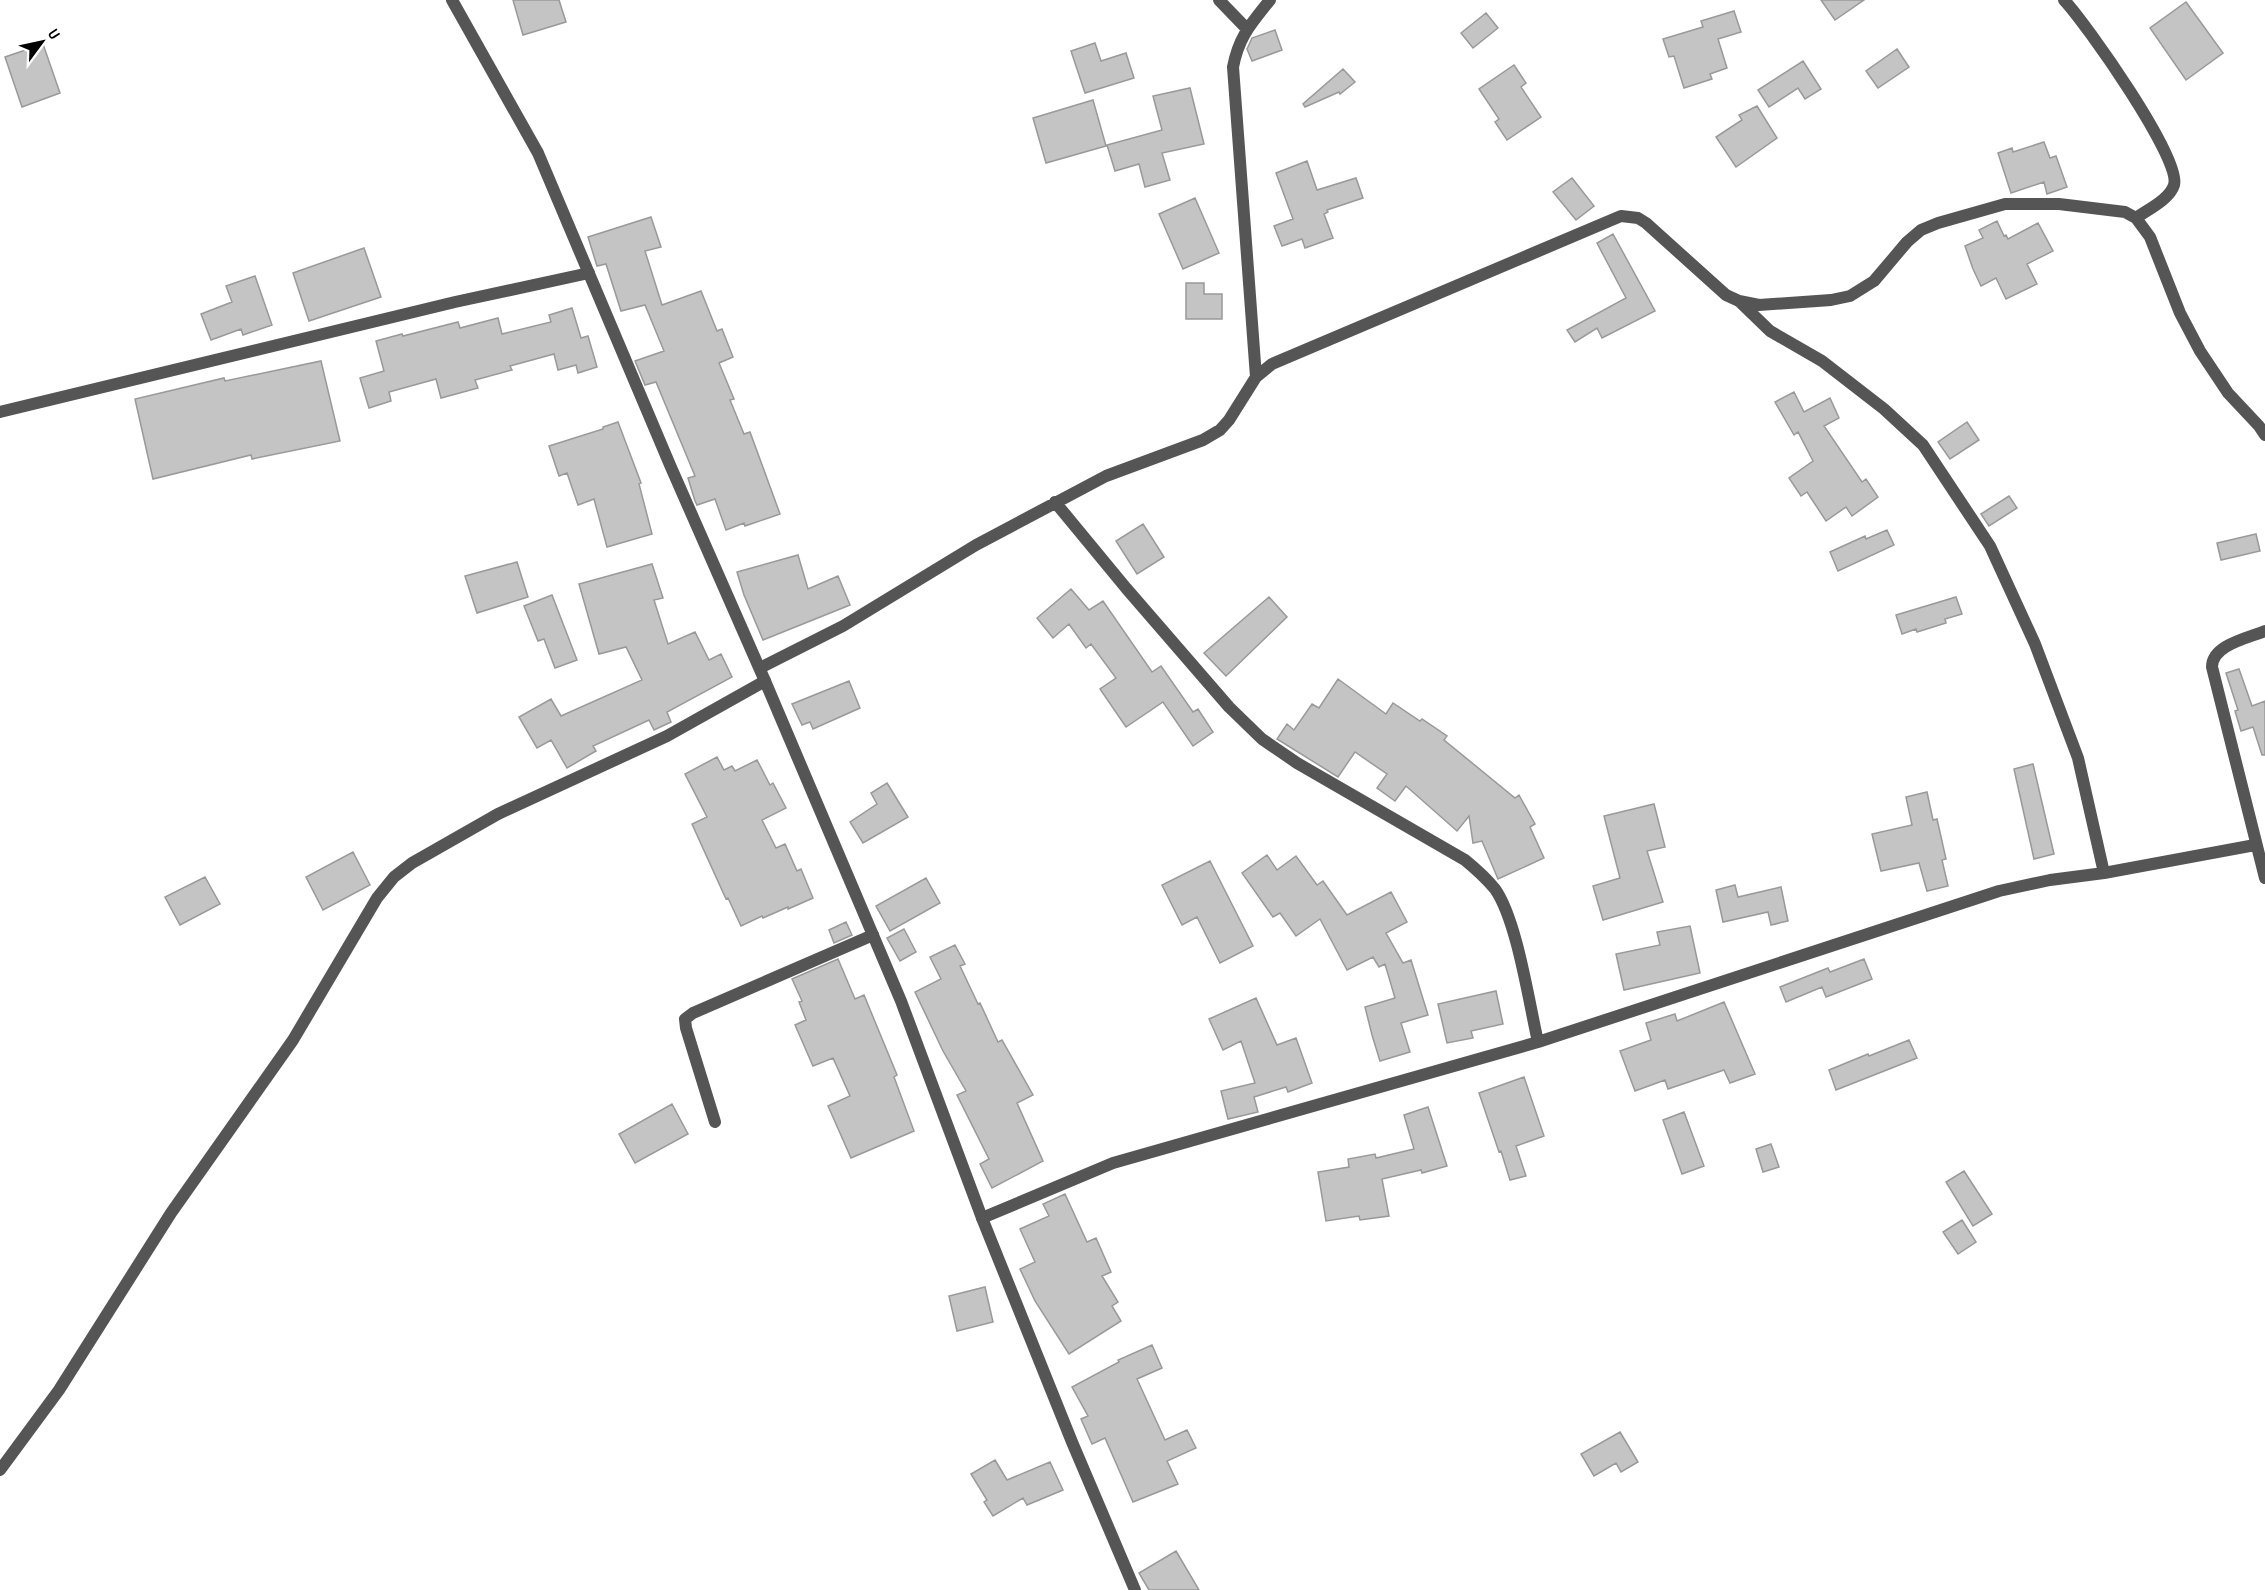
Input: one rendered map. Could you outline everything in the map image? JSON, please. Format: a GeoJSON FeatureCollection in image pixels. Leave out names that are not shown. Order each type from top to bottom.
{"type":"FeatureCollection","features":[{"type":"Feature","properties":{"kind":"street"},"geometry":{"type":"LineString","coordinates":[[452,0],[538,153],[760,668],[901,1001],[982,1218],[1072,1442],[1135,1590]]}},
{"type":"Feature","properties":{"kind":"street"},"geometry":{"type":"LineString","coordinates":[[1219,0],[1247,29]]}},
{"type":"Feature","properties":{"kind":"street"},"geometry":{"type":"LineString","coordinates":[[1256,377],[1233,67],[1237,46],[1270,0]]}},
{"type":"Feature","properties":{"kind":"street"},"geometry":{"type":"LineString","coordinates":[[2064,0],[2092,34],[2152,127],[2175,178],[2175,184],[2168,193],[2136,218]]}},
{"type":"Feature","properties":{"kind":"street"},"geometry":{"type":"LineString","coordinates":[[760,668],[843,626],[976,545],[1055,502],[1106,476],[1203,440],[1220,430],[1229,420],[1256,377],[1272,364],[1621,216],[1628,215],[1646,223],[1726,295],[1739,301],[1760,305],[1831,300],[1850,296],[1874,281],[1907,242],[1921,230],[2005,204],[2058,204],[2126,212],[2136,218],[2150,237],[2180,313],[2200,351],[2228,393],[2265,435]]}},
{"type":"Feature","properties":{"kind":"street"},"geometry":{"type":"LineString","coordinates":[[0,412],[443,305],[589,273]]}},
{"type":"Feature","properties":{"kind":"street"},"geometry":{"type":"LineString","coordinates":[[1739,301],[1770,331],[1822,361],[1884,409],[1923,445],[1989,546],[2035,644],[2078,758],[2104,873]]}},
{"type":"Feature","properties":{"kind":"street"},"geometry":{"type":"LineString","coordinates":[[1055,502],[1229,707],[1262,739],[1297,764],[1465,860],[1480,872],[1496,890],[1514,936],[1538,1042]]}},
{"type":"Feature","properties":{"kind":"street"},"geometry":{"type":"LineString","coordinates":[[2265,631],[2220,650],[2212,660],[2255,845],[2265,878]]}},
{"type":"Feature","properties":{"kind":"street"},"geometry":{"type":"LineString","coordinates":[[0,1470],[59,1390],[171,1213],[293,1040],[377,898],[394,877],[412,863],[498,814],[667,736],[765,681]]}},
{"type":"Feature","properties":{"kind":"street"},"geometry":{"type":"LineString","coordinates":[[982,1218],[1113,1163],[1538,1042],[1999,891],[2050,880],[2104,873],[2255,845]]}},
{"type":"Feature","properties":{"kind":"street"},"geometry":{"type":"LineString","coordinates":[[715,1122],[685,1019],[693,1013],[873,935]]}},
{"type":"Feature","properties":{"kind":"building"},"geometry":{"type":"Polygon","coordinates":[[[513,0],[559,0],[566,22],[523,35],[513,0]]]}},
{"type":"Feature","properties":{"kind":"building"},"geometry":{"type":"Polygon","coordinates":[[[1821,0],[1864,0],[1835,20],[1821,0]]]}},
{"type":"Feature","properties":{"kind":"building"},"geometry":{"type":"Polygon","coordinates":[[[2186,2],[2223,53],[2186,80],[2150,28],[2186,2]]]}},
{"type":"Feature","properties":{"kind":"building"},"geometry":{"type":"Polygon","coordinates":[[[1734,11],[1741,32],[1718,39],[1727,68],[1710,74],[1712,79],[1684,88],[1674,56],[1669,57],[1663,39],[1703,27],[1701,21],[1734,11]]]}},
{"type":"Feature","properties":{"kind":"building"},"geometry":{"type":"Polygon","coordinates":[[[1486,13],[1498,28],[1473,48],[1461,33],[1486,13]]]}},
{"type":"Feature","properties":{"kind":"building"},"geometry":{"type":"Polygon","coordinates":[[[1275,30],[1282,50],[1252,61],[1247,49],[1252,38],[1275,30]]]}},
{"type":"Feature","properties":{"kind":"building"},"geometry":{"type":"Polygon","coordinates":[[[1095,43],[1101,61],[1126,53],[1134,78],[1085,93],[1071,51],[1095,43]]]}},
{"type":"Feature","properties":{"kind":"building"},"geometry":{"type":"Polygon","coordinates":[[[43,44],[60,93],[22,107],[5,57],[43,44]]]}},
{"type":"Feature","properties":{"kind":"building"},"geometry":{"type":"Polygon","coordinates":[[[1897,49],[1909,67],[1878,88],[1866,71],[1897,49]]]}},
{"type":"Feature","properties":{"kind":"building"},"geometry":{"type":"Polygon","coordinates":[[[1803,61],[1821,89],[1805,99],[1798,88],[1769,107],[1758,90],[1803,61]]]}},
{"type":"Feature","properties":{"kind":"building"},"geometry":{"type":"Polygon","coordinates":[[[1514,65],[1526,83],[1521,87],[1541,117],[1507,140],[1495,122],[1499,119],[1479,89],[1514,65]]]}},
{"type":"Feature","properties":{"kind":"building"},"geometry":{"type":"Polygon","coordinates":[[[1343,69],[1355,82],[1340,94],[1339,92],[1305,107],[1303,104],[1343,69]]]}},
{"type":"Feature","properties":{"kind":"building"},"geometry":{"type":"Polygon","coordinates":[[[1190,88],[1204,144],[1162,153],[1170,180],[1145,187],[1139,164],[1115,171],[1107,145],[1162,130],[1153,96],[1190,88]]]}},
{"type":"Feature","properties":{"kind":"building"},"geometry":{"type":"Polygon","coordinates":[[[1093,100],[1106,146],[1046,163],[1033,118],[1093,100]]]}},
{"type":"Feature","properties":{"kind":"building"},"geometry":{"type":"Polygon","coordinates":[[[1757,106],[1777,138],[1736,167],[1716,137],[1742,120],[1739,115],[1757,106]]]}},
{"type":"Feature","properties":{"kind":"building"},"geometry":{"type":"Polygon","coordinates":[[[2044,142],[2050,158],[2056,156],[2067,187],[2047,194],[2044,182],[2011,193],[1998,153],[2012,148],[2013,152],[2044,142]]]}},
{"type":"Feature","properties":{"kind":"building"},"geometry":{"type":"Polygon","coordinates":[[[1307,161],[1317,190],[1356,178],[1363,198],[1327,210],[1328,212],[1324,214],[1333,238],[1305,248],[1302,239],[1282,246],[1274,226],[1293,219],[1276,173],[1307,161]]]}},
{"type":"Feature","properties":{"kind":"building"},"geometry":{"type":"Polygon","coordinates":[[[1572,178],[1594,206],[1576,220],[1553,192],[1572,178]]]}},
{"type":"Feature","properties":{"kind":"building"},"geometry":{"type":"Polygon","coordinates":[[[1195,198],[1219,253],[1183,269],[1159,214],[1195,198]]]}},
{"type":"Feature","properties":{"kind":"building"},"geometry":{"type":"Polygon","coordinates":[[[651,217],[661,247],[645,251],[662,305],[701,291],[717,331],[722,329],[733,357],[719,363],[734,399],[730,400],[744,434],[750,432],[780,514],[726,530],[715,499],[697,505],[695,501],[688,478],[695,476],[656,382],[645,385],[635,361],[664,351],[645,305],[621,311],[606,264],[597,266],[588,237],[651,217]]]}},
{"type":"Feature","properties":{"kind":"building"},"geometry":{"type":"Polygon","coordinates":[[[1997,221],[2004,236],[2006,235],[2008,239],[2038,223],[2053,251],[2027,264],[2037,284],[2006,299],[1996,278],[1981,286],[1965,246],[1983,238],[1979,230],[1997,221]]]}},
{"type":"Feature","properties":{"kind":"building"},"geometry":{"type":"Polygon","coordinates":[[[1613,234],[1655,311],[1602,338],[1597,328],[1575,342],[1567,330],[1626,298],[1597,243],[1613,234]]]}},
{"type":"Feature","properties":{"kind":"building"},"geometry":{"type":"Polygon","coordinates":[[[364,248],[381,297],[309,321],[293,273],[364,248]]]}},
{"type":"Feature","properties":{"kind":"building"},"geometry":{"type":"Polygon","coordinates":[[[255,276],[272,325],[243,335],[241,329],[211,340],[201,314],[232,302],[226,286],[255,276]]]}},
{"type":"Feature","properties":{"kind":"building"},"geometry":{"type":"Polygon","coordinates":[[[1186,283],[1204,283],[1204,294],[1222,294],[1222,319],[1186,319],[1186,283]]]}},
{"type":"Feature","properties":{"kind":"building"},"geometry":{"type":"Polygon","coordinates":[[[572,308],[581,338],[588,336],[597,367],[578,373],[576,365],[558,370],[554,354],[510,366],[512,370],[475,380],[478,388],[441,398],[436,379],[389,392],[391,401],[369,408],[360,378],[384,371],[376,341],[458,322],[460,328],[498,318],[502,334],[551,322],[549,315],[572,308]]]}},
{"type":"Feature","properties":{"kind":"building"},"geometry":{"type":"Polygon","coordinates":[[[321,361],[340,441],[252,459],[251,455],[153,479],[135,399],[224,378],[225,381],[321,361]]]}},
{"type":"Feature","properties":{"kind":"building"},"geometry":{"type":"Polygon","coordinates":[[[1794,392],[1804,412],[1830,398],[1839,418],[1824,426],[1862,482],[1866,479],[1878,497],[1852,516],[1846,507],[1826,521],[1807,492],[1801,496],[1789,478],[1813,461],[1798,432],[1794,435],[1775,402],[1794,392]]]}},
{"type":"Feature","properties":{"kind":"building"},"geometry":{"type":"Polygon","coordinates":[[[618,422],[641,483],[639,484],[652,534],[607,547],[594,499],[578,505],[567,473],[559,476],[549,446],[618,422]]]}},
{"type":"Feature","properties":{"kind":"building"},"geometry":{"type":"Polygon","coordinates":[[[1967,422],[1979,440],[1950,459],[1938,442],[1967,422]]]}},
{"type":"Feature","properties":{"kind":"building"},"geometry":{"type":"Polygon","coordinates":[[[2009,496],[2017,508],[1989,526],[1981,514],[2009,496]]]}},
{"type":"Feature","properties":{"kind":"building"},"geometry":{"type":"Polygon","coordinates":[[[1143,524],[1164,557],[1137,574],[1116,541],[1143,524]]]}},
{"type":"Feature","properties":{"kind":"building"},"geometry":{"type":"Polygon","coordinates":[[[1887,530],[1894,545],[1838,571],[1830,552],[1865,536],[1866,539],[1887,530]]]}},
{"type":"Feature","properties":{"kind":"building"},"geometry":{"type":"Polygon","coordinates":[[[2256,534],[2260,551],[2221,560],[2217,543],[2256,534]]]}},
{"type":"Feature","properties":{"kind":"building"},"geometry":{"type":"Polygon","coordinates":[[[798,555],[808,589],[838,576],[850,605],[763,640],[737,572],[798,555]]]}},
{"type":"Feature","properties":{"kind":"building"},"geometry":{"type":"Polygon","coordinates":[[[517,562],[528,597],[477,613],[465,576],[517,562]]]}},
{"type":"Feature","properties":{"kind":"building"},"geometry":{"type":"Polygon","coordinates":[[[652,564],[663,598],[654,600],[668,644],[695,632],[709,660],[721,654],[732,677],[667,712],[671,722],[654,730],[649,720],[593,746],[596,751],[567,768],[551,740],[537,748],[519,717],[551,699],[561,716],[642,680],[626,647],[599,654],[579,584],[652,564]]]}},
{"type":"Feature","properties":{"kind":"building"},"geometry":{"type":"Polygon","coordinates":[[[1071,589],[1089,610],[1103,601],[1152,672],[1161,666],[1193,712],[1198,709],[1213,732],[1193,746],[1163,702],[1126,727],[1100,689],[1116,678],[1091,644],[1086,648],[1069,624],[1053,638],[1037,618],[1071,589]]]}},
{"type":"Feature","properties":{"kind":"building"},"geometry":{"type":"Polygon","coordinates":[[[552,595],[577,660],[555,668],[544,639],[538,641],[524,606],[552,595]]]}},
{"type":"Feature","properties":{"kind":"building"},"geometry":{"type":"Polygon","coordinates":[[[1269,597],[1287,617],[1226,676],[1204,653],[1269,597]]]}},
{"type":"Feature","properties":{"kind":"building"},"geometry":{"type":"Polygon","coordinates":[[[1956,597],[1962,614],[1945,619],[1946,623],[1902,634],[1896,615],[1956,597]]]}},
{"type":"Feature","properties":{"kind":"building"},"geometry":{"type":"Polygon","coordinates":[[[2239,669],[2252,706],[2265,701],[2265,755],[2262,755],[2253,727],[2241,731],[2235,711],[2238,710],[2226,673],[2239,669]]]}},
{"type":"Feature","properties":{"kind":"building"},"geometry":{"type":"Polygon","coordinates":[[[1338,679],[1386,714],[1393,703],[1420,721],[1422,719],[1447,736],[1444,740],[1515,798],[1519,795],[1535,824],[1530,827],[1544,858],[1498,879],[1482,841],[1473,843],[1469,816],[1457,831],[1406,786],[1395,801],[1377,788],[1387,774],[1355,752],[1338,777],[1277,739],[1287,724],[1294,730],[1312,704],[1319,708],[1338,679]]]}},
{"type":"Feature","properties":{"kind":"building"},"geometry":{"type":"Polygon","coordinates":[[[849,681],[860,708],[813,729],[810,722],[802,725],[792,704],[849,681]]]}},
{"type":"Feature","properties":{"kind":"building"},"geometry":{"type":"Polygon","coordinates":[[[717,757],[724,770],[732,766],[735,771],[757,760],[770,785],[773,783],[786,808],[762,820],[776,848],[785,844],[797,871],[801,869],[813,898],[741,926],[728,898],[726,899],[692,824],[707,817],[685,774],[717,757]]]}},
{"type":"Feature","properties":{"kind":"building"},"geometry":{"type":"Polygon","coordinates":[[[2033,764],[2054,854],[2034,859],[2014,769],[2033,764]]]}},
{"type":"Feature","properties":{"kind":"building"},"geometry":{"type":"Polygon","coordinates":[[[887,783],[908,817],[863,843],[850,822],[877,804],[871,793],[887,783]]]}},
{"type":"Feature","properties":{"kind":"building"},"geometry":{"type":"Polygon","coordinates":[[[1927,792],[1933,820],[1937,819],[1946,859],[1942,860],[1948,886],[1927,891],[1919,863],[1881,871],[1872,834],[1912,825],[1906,797],[1927,792]]]}},
{"type":"Feature","properties":{"kind":"building"},"geometry":{"type":"Polygon","coordinates":[[[1654,804],[1665,847],[1647,851],[1663,902],[1603,920],[1593,886],[1620,878],[1604,816],[1654,804]]]}},
{"type":"Feature","properties":{"kind":"building"},"geometry":{"type":"Polygon","coordinates":[[[353,852],[370,885],[323,910],[306,877],[353,852]]]}},
{"type":"Feature","properties":{"kind":"building"},"geometry":{"type":"Polygon","coordinates":[[[1267,855],[1277,870],[1296,856],[1317,885],[1323,881],[1347,915],[1391,892],[1407,922],[1386,933],[1403,963],[1411,960],[1428,1015],[1401,1023],[1410,1052],[1380,1061],[1372,1035],[1365,1007],[1395,998],[1385,964],[1379,967],[1373,957],[1347,970],[1320,919],[1296,936],[1280,913],[1273,917],[1242,873],[1267,855]]]}},
{"type":"Feature","properties":{"kind":"building"},"geometry":{"type":"Polygon","coordinates":[[[1210,861],[1253,946],[1220,963],[1197,917],[1182,925],[1162,885],[1210,861]]]}},
{"type":"Feature","properties":{"kind":"building"},"geometry":{"type":"Polygon","coordinates":[[[205,877],[220,904],[180,925],[165,897],[205,877]]]}},
{"type":"Feature","properties":{"kind":"building"},"geometry":{"type":"Polygon","coordinates":[[[926,878],[940,903],[890,931],[876,906],[926,878]]]}},
{"type":"Feature","properties":{"kind":"building"},"geometry":{"type":"Polygon","coordinates":[[[1735,885],[1738,897],[1781,887],[1788,921],[1771,925],[1768,912],[1723,922],[1716,890],[1735,885]]]}},
{"type":"Feature","properties":{"kind":"building"},"geometry":{"type":"Polygon","coordinates":[[[846,922],[852,935],[834,943],[829,930],[846,922]]]}},
{"type":"Feature","properties":{"kind":"building"},"geometry":{"type":"Polygon","coordinates":[[[1690,926],[1700,973],[1624,990],[1616,954],[1660,945],[1657,932],[1690,926]]]}},
{"type":"Feature","properties":{"kind":"building"},"geometry":{"type":"Polygon","coordinates":[[[904,929],[916,952],[900,961],[887,938],[904,929]]]}},
{"type":"Feature","properties":{"kind":"building"},"geometry":{"type":"Polygon","coordinates":[[[955,945],[965,964],[960,966],[978,1004],[980,1003],[998,1042],[1002,1040],[1033,1095],[1017,1103],[1043,1161],[992,1188],[980,1164],[989,1159],[957,1095],[966,1091],[943,1051],[915,992],[941,979],[930,957],[955,945]]]}},
{"type":"Feature","properties":{"kind":"building"},"geometry":{"type":"Polygon","coordinates":[[[838,959],[855,999],[864,995],[897,1075],[894,1077],[914,1131],[851,1158],[828,1106],[850,1096],[833,1058],[813,1066],[795,1025],[806,1020],[799,1002],[802,1001],[792,979],[838,959]]]}},
{"type":"Feature","properties":{"kind":"building"},"geometry":{"type":"Polygon","coordinates":[[[1864,959],[1872,979],[1826,997],[1822,987],[1786,1002],[1780,987],[1828,968],[1830,972],[1864,959]]]}},
{"type":"Feature","properties":{"kind":"building"},"geometry":{"type":"Polygon","coordinates":[[[1496,991],[1503,1024],[1471,1031],[1473,1038],[1447,1043],[1438,1004],[1496,991]]]}},
{"type":"Feature","properties":{"kind":"building"},"geometry":{"type":"Polygon","coordinates":[[[1256,998],[1277,1045],[1296,1038],[1312,1083],[1288,1092],[1286,1087],[1254,1097],[1258,1112],[1228,1119],[1221,1091],[1255,1083],[1241,1041],[1223,1050],[1209,1019],[1256,998]]]}},
{"type":"Feature","properties":{"kind":"building"},"geometry":{"type":"Polygon","coordinates":[[[1724,1002],[1755,1074],[1730,1083],[1724,1070],[1668,1089],[1665,1080],[1635,1091],[1620,1051],[1651,1040],[1646,1023],[1675,1014],[1677,1021],[1724,1002]]]}},
{"type":"Feature","properties":{"kind":"building"},"geometry":{"type":"Polygon","coordinates":[[[1909,1040],[1917,1058],[1836,1090],[1829,1070],[1909,1040]]]}},
{"type":"Feature","properties":{"kind":"building"},"geometry":{"type":"Polygon","coordinates":[[[1524,1077],[1544,1136],[1516,1146],[1526,1176],[1510,1180],[1479,1093],[1524,1077]]]}},
{"type":"Feature","properties":{"kind":"building"},"geometry":{"type":"Polygon","coordinates":[[[672,1104],[688,1134],[635,1163],[619,1134],[672,1104]]]}},
{"type":"Feature","properties":{"kind":"building"},"geometry":{"type":"Polygon","coordinates":[[[1428,1107],[1447,1166],[1422,1173],[1421,1170],[1382,1179],[1389,1216],[1360,1220],[1359,1216],[1326,1221],[1318,1172],[1349,1167],[1348,1159],[1375,1154],[1376,1158],[1414,1149],[1404,1115],[1428,1107]]]}},
{"type":"Feature","properties":{"kind":"building"},"geometry":{"type":"Polygon","coordinates":[[[1684,1112],[1704,1166],[1682,1174],[1663,1120],[1684,1112]]]}},
{"type":"Feature","properties":{"kind":"building"},"geometry":{"type":"Polygon","coordinates":[[[1771,1144],[1779,1167],[1763,1172],[1756,1149],[1771,1144]]]}},
{"type":"Feature","properties":{"kind":"building"},"geometry":{"type":"Polygon","coordinates":[[[1964,1171],[1992,1214],[1973,1226],[1946,1182],[1964,1171]]]}},
{"type":"Feature","properties":{"kind":"building"},"geometry":{"type":"Polygon","coordinates":[[[1065,1194],[1087,1242],[1096,1238],[1111,1272],[1102,1276],[1118,1302],[1112,1306],[1121,1321],[1069,1354],[1035,1301],[1020,1269],[1035,1262],[1020,1229],[1049,1216],[1043,1204],[1065,1194]]]}},
{"type":"Feature","properties":{"kind":"building"},"geometry":{"type":"Polygon","coordinates":[[[1962,1220],[1976,1242],[1958,1254],[1943,1232],[1962,1220]]]}},
{"type":"Feature","properties":{"kind":"building"},"geometry":{"type":"Polygon","coordinates":[[[985,1287],[993,1322],[957,1331],[949,1296],[985,1287]]]}},
{"type":"Feature","properties":{"kind":"building"},"geometry":{"type":"Polygon","coordinates":[[[1152,1345],[1162,1368],[1137,1379],[1165,1440],[1187,1430],[1196,1448],[1167,1461],[1178,1484],[1133,1502],[1105,1438],[1092,1444],[1081,1419],[1088,1416],[1072,1387],[1119,1362],[1118,1360],[1152,1345]]]}},
{"type":"Feature","properties":{"kind":"building"},"geometry":{"type":"Polygon","coordinates":[[[1620,1432],[1638,1462],[1621,1472],[1616,1463],[1594,1476],[1581,1454],[1620,1432]]]}},
{"type":"Feature","properties":{"kind":"building"},"geometry":{"type":"Polygon","coordinates":[[[995,1460],[1007,1480],[1050,1462],[1063,1490],[1027,1505],[1023,1498],[993,1516],[984,1502],[987,1500],[971,1474],[995,1460]]]}},
{"type":"Feature","properties":{"kind":"building"},"geometry":{"type":"Polygon","coordinates":[[[1176,1551],[1199,1590],[1149,1590],[1139,1573],[1176,1551]]]}}]}
